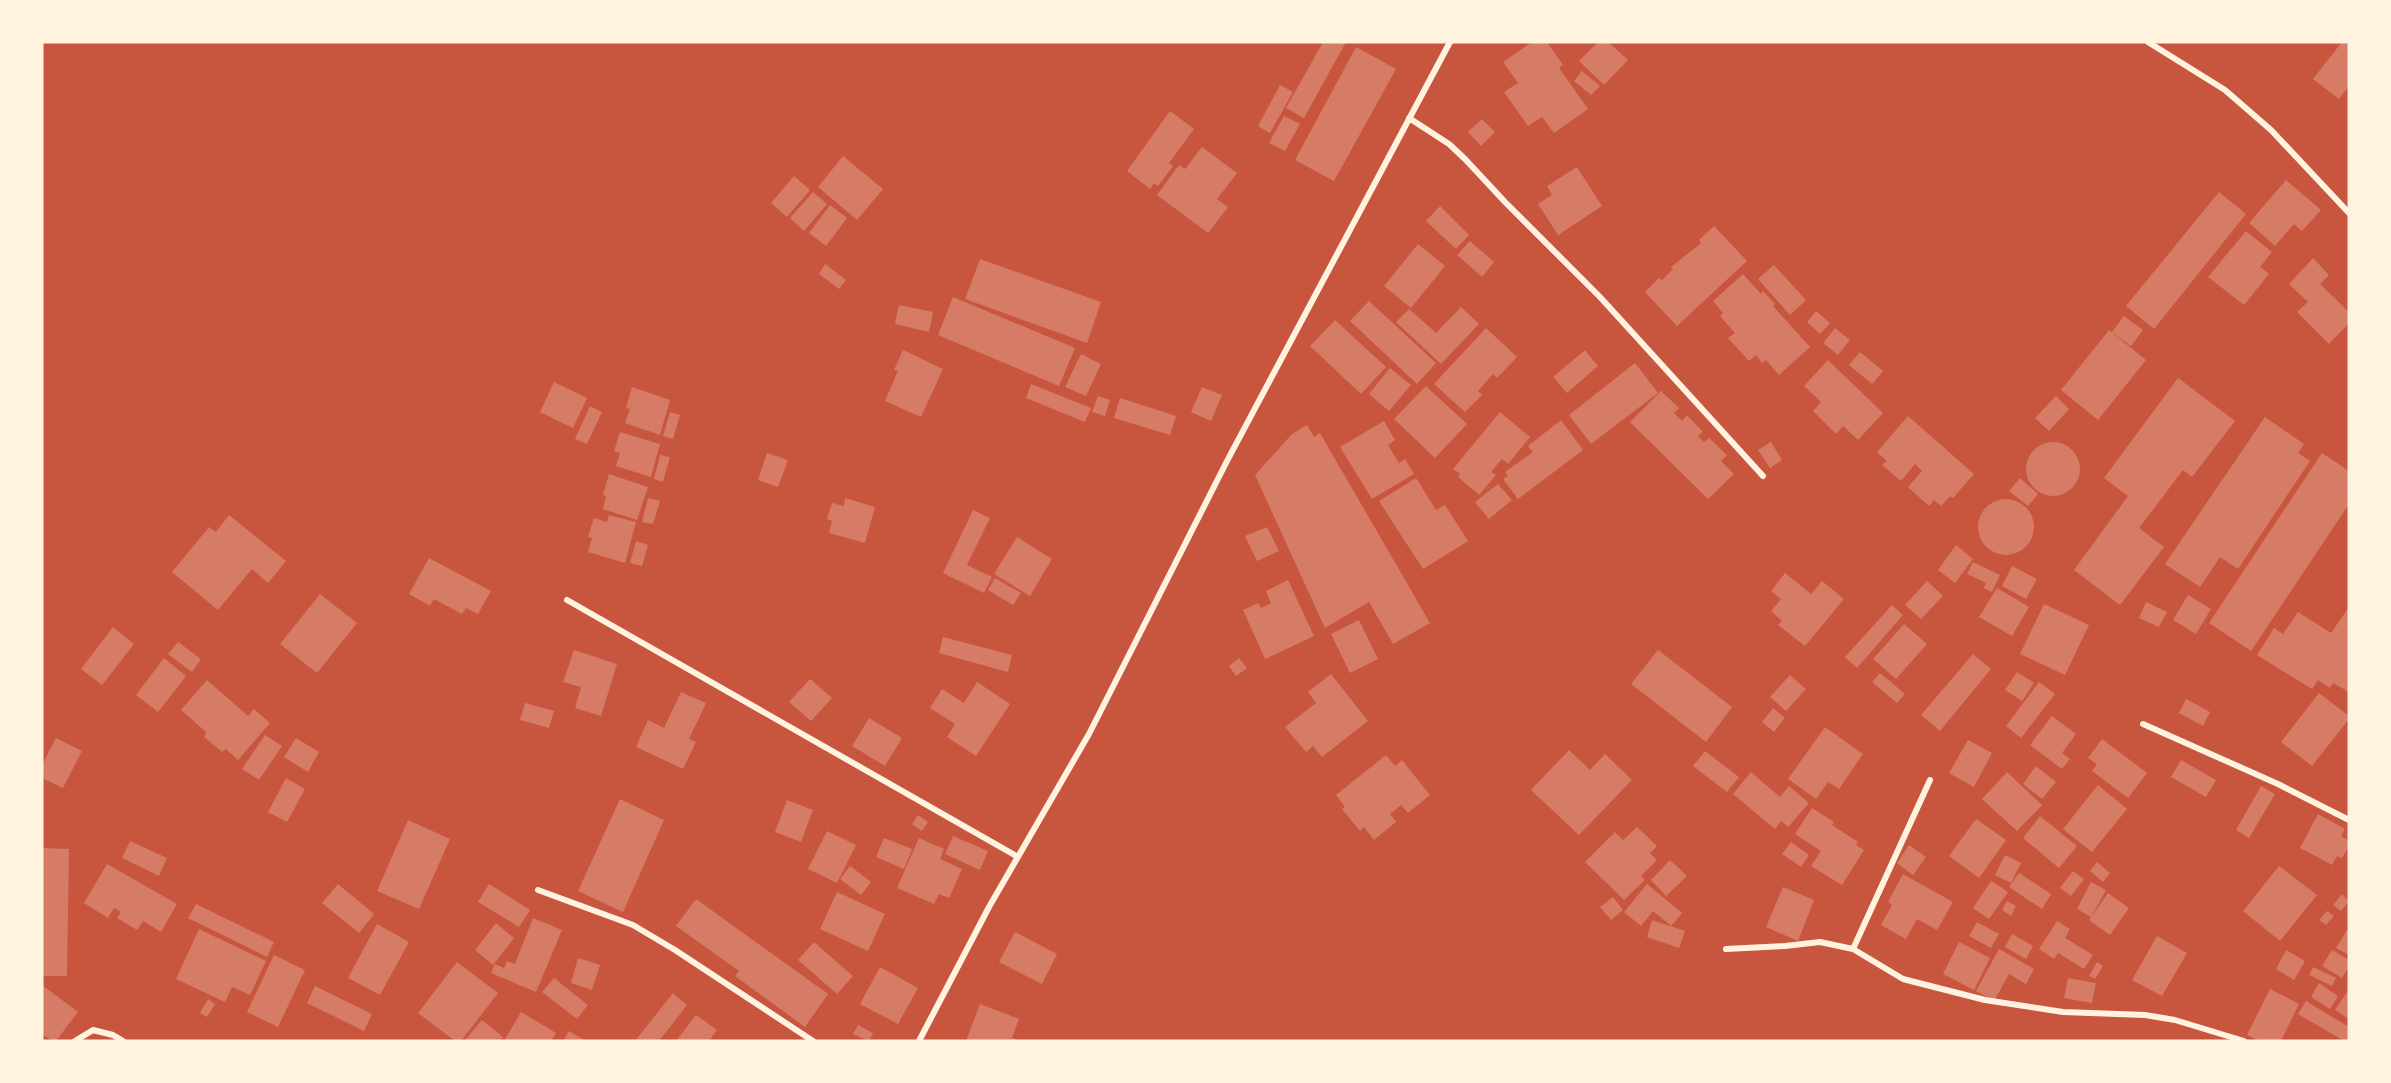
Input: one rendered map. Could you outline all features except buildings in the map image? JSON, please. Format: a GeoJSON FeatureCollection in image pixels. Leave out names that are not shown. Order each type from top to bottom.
{"type":"FeatureCollection","features":[{"type":"Feature","properties":{"kind":"street"},"geometry":{"type":"LineString","coordinates":[[920,1041],[989,907],[1089,734],[1227,461],[1450,42]]}},
{"type":"Feature","properties":{"kind":"street"},"geometry":{"type":"LineString","coordinates":[[2148,42],[2225,90],[2271,130],[2349,213]]}},
{"type":"Feature","properties":{"kind":"street"},"geometry":{"type":"LineString","coordinates":[[1409,118],[1449,144],[1465,159],[1504,202],[1600,297],[1763,476]]}},
{"type":"Feature","properties":{"kind":"street"},"geometry":{"type":"LineString","coordinates":[[567,600],[1018,857]]}},
{"type":"Feature","properties":{"kind":"street"},"geometry":{"type":"LineString","coordinates":[[2143,724],[2278,783],[2349,820]]}},
{"type":"Feature","properties":{"kind":"street"},"geometry":{"type":"LineString","coordinates":[[1853,949],[1930,780]]}},
{"type":"Feature","properties":{"kind":"street"},"geometry":{"type":"LineString","coordinates":[[538,890],[633,925],[813,1041]]}},
{"type":"Feature","properties":{"kind":"street"},"geometry":{"type":"LineString","coordinates":[[1725,950],[1820,942],[1853,949],[1903,979],[1985,1000],[2063,1012],[2145,1015],[2175,1020],[2244,1041]]}},
{"type":"Feature","properties":{"kind":"street"},"geometry":{"type":"LineString","coordinates":[[75,1041],[93,1030],[113,1035],[123,1041]]}}]}
